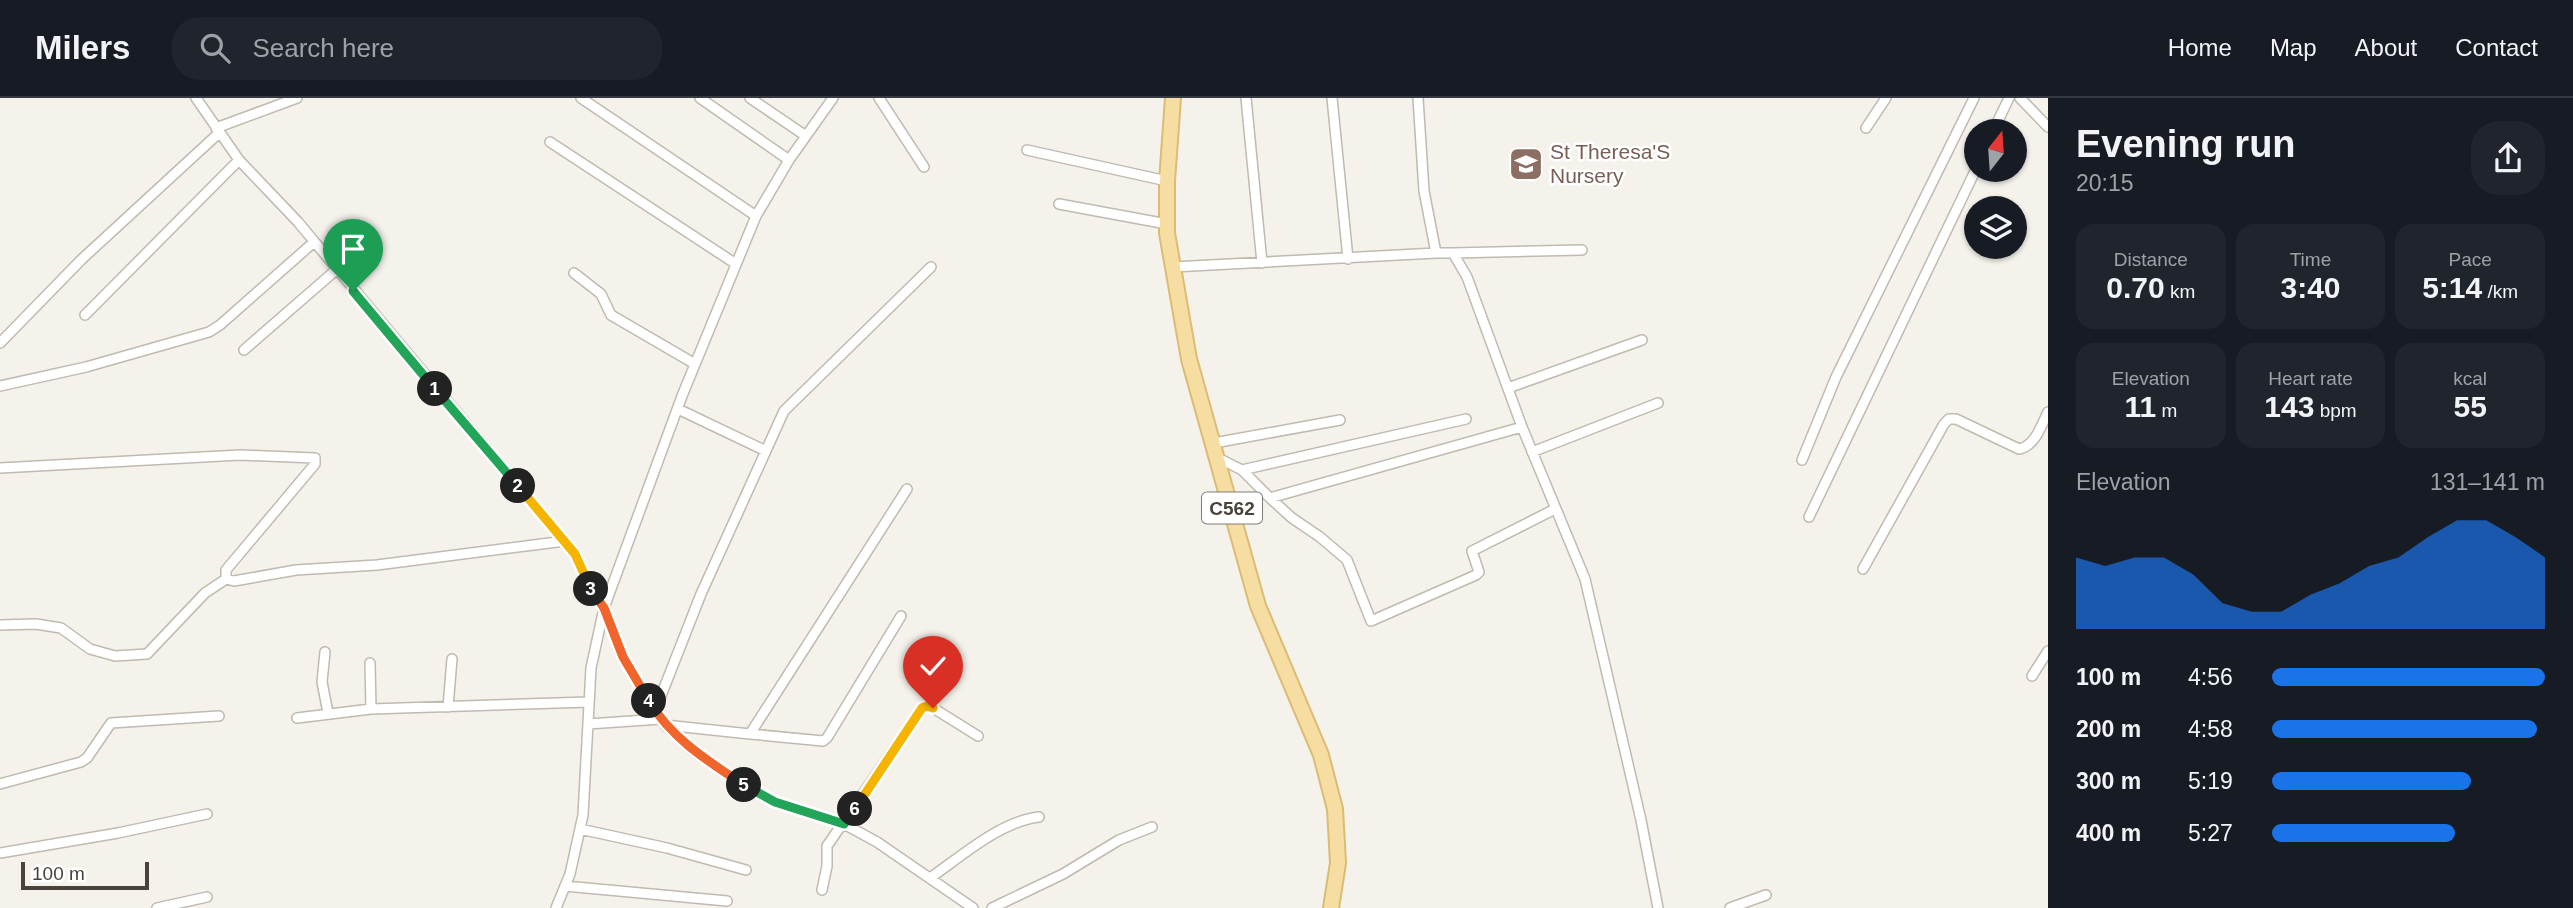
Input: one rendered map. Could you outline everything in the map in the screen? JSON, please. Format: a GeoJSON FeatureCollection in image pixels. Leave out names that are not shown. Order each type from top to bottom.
{"type":"FeatureCollection","features":[{"type":"Feature","properties":{"kind":"main road","name":"C562"},"geometry":{"type":"LineString","coordinates":[[1173,98],[1167,223],[1189,359],[1258,606],[1321,755],[1335,809],[1338,863],[1331,908]]}},
{"type":"Feature","properties":{"kind":"street"},"geometry":{"type":"LineString","coordinates":[[196,98],[239,160],[314,242],[575,554],[593,594],[604,608],[623,657],[661,718],[692,750],[750,790],[775,802],[844,824],[877,842],[973,908]]}},
{"type":"Feature","properties":{"kind":"street"},"geometry":{"type":"LineString","coordinates":[[0,343],[82,259],[218,131],[297,98]]}},
{"type":"Feature","properties":{"kind":"street"},"geometry":{"type":"LineString","coordinates":[[582,98],[756,216]]}},
{"type":"Feature","properties":{"kind":"street"},"geometry":{"type":"LineString","coordinates":[[700,98],[789,160]]}},
{"type":"Feature","properties":{"kind":"street"},"geometry":{"type":"LineString","coordinates":[[750,98],[806,136]]}},
{"type":"Feature","properties":{"kind":"street"},"geometry":{"type":"LineString","coordinates":[[556,908],[565,886],[583,815],[591,668],[604,608],[695,364],[756,216],[789,160],[833,98]]}},
{"type":"Feature","properties":{"kind":"street"},"geometry":{"type":"LineString","coordinates":[[879,98],[924,167]]}},
{"type":"Feature","properties":{"kind":"street"},"geometry":{"type":"LineString","coordinates":[[1247,98],[1262,263]]}},
{"type":"Feature","properties":{"kind":"street"},"geometry":{"type":"LineString","coordinates":[[1332,98],[1348,259]]}},
{"type":"Feature","properties":{"kind":"street"},"geometry":{"type":"LineString","coordinates":[[1418,98],[1424,191],[1436,253]]}},
{"type":"Feature","properties":{"kind":"street"},"geometry":{"type":"LineString","coordinates":[[1866,128],[1886,98]]}},
{"type":"Feature","properties":{"kind":"street"},"geometry":{"type":"LineString","coordinates":[[1802,460],[1836,377],[1974,98]]}},
{"type":"Feature","properties":{"kind":"street"},"geometry":{"type":"LineString","coordinates":[[1999,119],[2009,98]]}},
{"type":"Feature","properties":{"kind":"street"},"geometry":{"type":"LineString","coordinates":[[2020,98],[2048,127]]}},
{"type":"Feature","properties":{"kind":"street"},"geometry":{"type":"LineString","coordinates":[[550,142],[736,264]]}},
{"type":"Feature","properties":{"kind":"street"},"geometry":{"type":"LineString","coordinates":[[1027,150],[1167,181]]}},
{"type":"Feature","properties":{"kind":"street"},"geometry":{"type":"LineString","coordinates":[[85,314],[239,160]]}},
{"type":"Feature","properties":{"kind":"street"},"geometry":{"type":"LineString","coordinates":[[1809,517],[1970,182]]}},
{"type":"Feature","properties":{"kind":"street"},"geometry":{"type":"LineString","coordinates":[[1059,204],[1167,223]]}},
{"type":"Feature","properties":{"kind":"street"},"geometry":{"type":"LineString","coordinates":[[0,386],[86,367],[209,332],[314,242]]}},
{"type":"Feature","properties":{"kind":"street"},"geometry":{"type":"LineString","coordinates":[[1173,267],[1436,253],[1582,250]]}},
{"type":"Feature","properties":{"kind":"street"},"geometry":{"type":"LineString","coordinates":[[1453,253],[1467,277],[1522,427],[1584,579],[1641,820],[1658,908]]}},
{"type":"Feature","properties":{"kind":"street"},"geometry":{"type":"LineString","coordinates":[[661,718],[701,594],[784,411],[931,267]]}},
{"type":"Feature","properties":{"kind":"street"},"geometry":{"type":"LineString","coordinates":[[244,350],[336,271]]}},
{"type":"Feature","properties":{"kind":"street"},"geometry":{"type":"LineString","coordinates":[[574,273],[601,294],[611,314],[695,364]]}},
{"type":"Feature","properties":{"kind":"street"},"geometry":{"type":"LineString","coordinates":[[1508,388],[1642,340]]}},
{"type":"Feature","properties":{"kind":"street"},"geometry":{"type":"LineString","coordinates":[[1532,452],[1658,403]]}},
{"type":"Feature","properties":{"kind":"street"},"geometry":{"type":"LineString","coordinates":[[678,409],[766,451]]}},
{"type":"Feature","properties":{"kind":"street"},"geometry":{"type":"LineString","coordinates":[[1863,569],[1949,419],[1956,419],[2019,449],[2027,447],[2033,441],[2048,412]]}},
{"type":"Feature","properties":{"kind":"street"},"geometry":{"type":"LineString","coordinates":[[1242,470],[1466,419]]}},
{"type":"Feature","properties":{"kind":"street"},"geometry":{"type":"LineString","coordinates":[[1214,443],[1340,420]]}},
{"type":"Feature","properties":{"kind":"street"},"geometry":{"type":"LineString","coordinates":[[1270,498],[1522,427]]}},
{"type":"Feature","properties":{"kind":"street"},"geometry":{"type":"LineString","coordinates":[[0,468],[240,455],[315,458],[315,464],[226,570],[226,579]]}},
{"type":"Feature","properties":{"kind":"street"},"geometry":{"type":"LineString","coordinates":[[1218,458],[1242,470],[1292,518],[1347,560],[1371,621],[1476,575],[1479,572],[1472,551],[1555,509]]}},
{"type":"Feature","properties":{"kind":"street"},"geometry":{"type":"LineString","coordinates":[[750,734],[907,489]]}},
{"type":"Feature","properties":{"kind":"street"},"geometry":{"type":"LineString","coordinates":[[0,625],[36,624],[61,628],[90,649],[103,653],[115,656],[147,654],[152,652],[169,629],[205,593],[226,579],[234,581],[296,570],[377,565],[565,541]]}},
{"type":"Feature","properties":{"kind":"street"},"geometry":{"type":"LineString","coordinates":[[588,724],[661,718],[750,734],[825,740],[901,616]]}},
{"type":"Feature","properties":{"kind":"street"},"geometry":{"type":"LineString","coordinates":[[2032,677],[2048,651]]}},
{"type":"Feature","properties":{"kind":"street"},"geometry":{"type":"LineString","coordinates":[[325,652],[322,682],[328,713]]}},
{"type":"Feature","properties":{"kind":"street"},"geometry":{"type":"LineString","coordinates":[[448,707],[452,659]]}},
{"type":"Feature","properties":{"kind":"street"},"geometry":{"type":"LineString","coordinates":[[370,663],[371,709]]}},
{"type":"Feature","properties":{"kind":"street"},"geometry":{"type":"LineString","coordinates":[[297,718],[371,709],[589,702]]}},
{"type":"Feature","properties":{"kind":"street"},"geometry":{"type":"LineString","coordinates":[[822,890],[827,866],[827,846],[922,708],[933,708],[978,736]]}},
{"type":"Feature","properties":{"kind":"street"},"geometry":{"type":"LineString","coordinates":[[0,784],[81,762],[87,758],[111,723],[219,716]]}},
{"type":"Feature","properties":{"kind":"street"},"geometry":{"type":"LineString","coordinates":[[0,853],[207,814]]}},
{"type":"Feature","properties":{"kind":"street"},"geometry":{"type":"LineString","coordinates":[[930,878],[1009,824],[1025,818],[1039,817]]}},
{"type":"Feature","properties":{"kind":"street"},"geometry":{"type":"LineString","coordinates":[[992,908],[1063,874],[1119,840],[1152,827]]}},
{"type":"Feature","properties":{"kind":"street"},"geometry":{"type":"LineString","coordinates":[[580,829],[667,848],[746,870]]}},
{"type":"Feature","properties":{"kind":"street"},"geometry":{"type":"LineString","coordinates":[[565,886],[727,901]]}},
{"type":"Feature","properties":{"kind":"street"},"geometry":{"type":"LineString","coordinates":[[1730,908],[1766,895]]}},
{"type":"Feature","properties":{"kind":"street"},"geometry":{"type":"LineString","coordinates":[[157,908],[207,897]]}},
{"type":"Feature","properties":{"kind":"place","name":"St Theresa'S Nursery"},"geometry":{"type":"Point","coordinates":[1526,164]}},
{"type":"Feature","properties":{"kind":"route"},"geometry":{"type":"LineString","coordinates":[[353,291],[575,554],[593,594],[604,608],[623,657],[655,711],[692,750],[750,790],[775,802],[844,824],[922,708],[933,708]]}}]}
